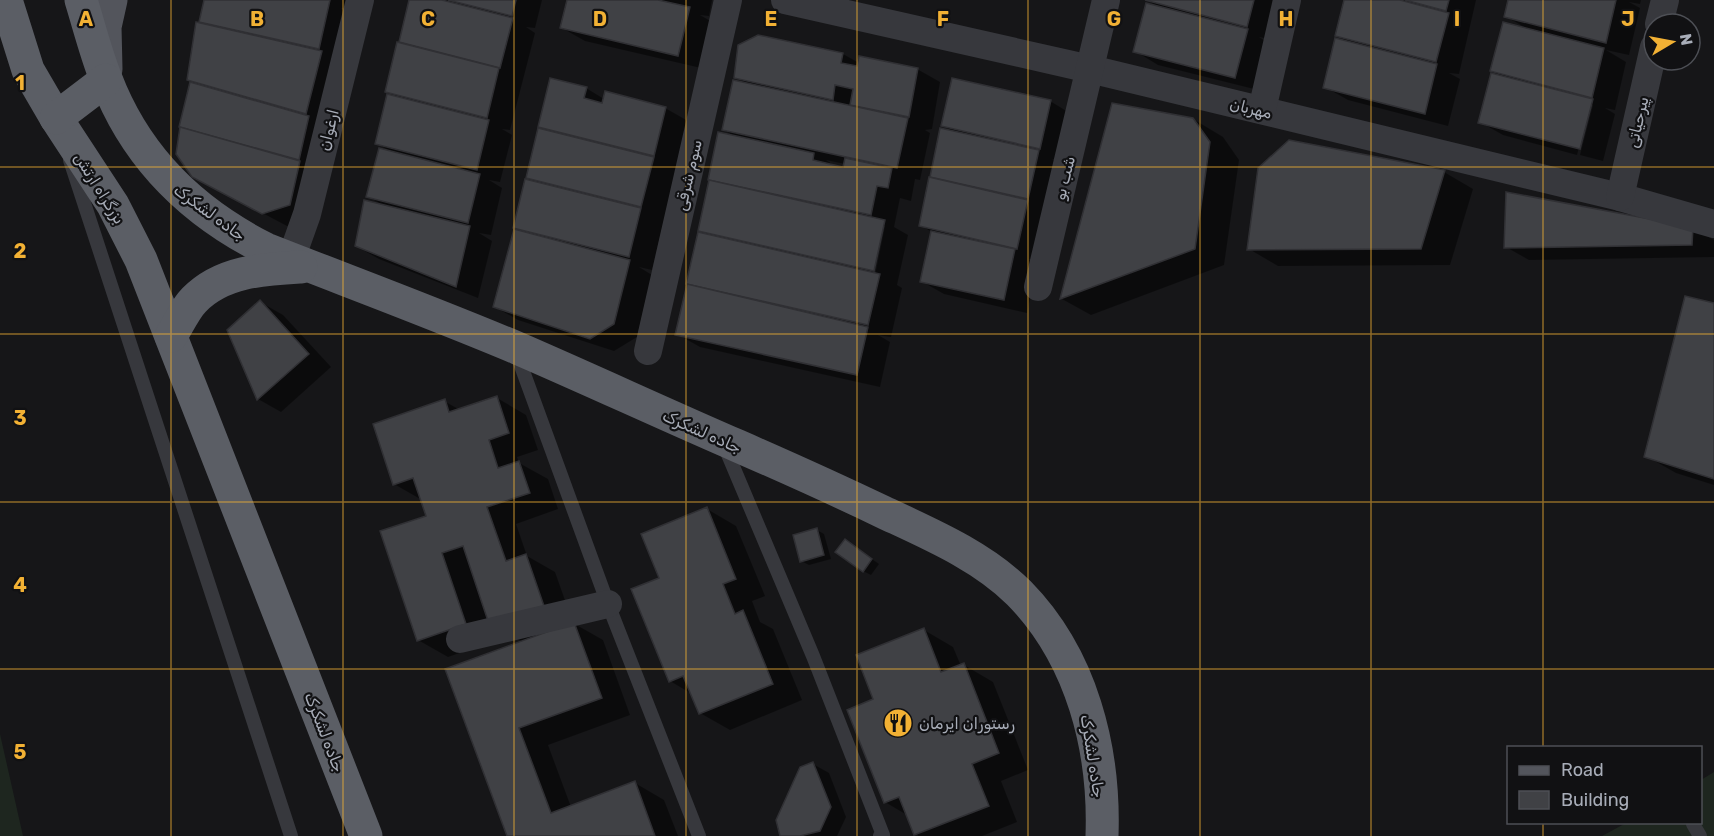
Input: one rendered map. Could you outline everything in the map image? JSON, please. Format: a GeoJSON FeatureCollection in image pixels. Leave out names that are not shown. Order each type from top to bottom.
{"type":"FeatureCollection","features":[{"type":"Feature","properties":{"kind":"highway","name":"بزرگراه ارتش"},"geometry":{"type":"LineString","coordinates":[[6,0],[28,70],[56,118],[113,205],[141,260]]}},
{"type":"Feature","properties":{"kind":"highway"},"geometry":{"type":"LineString","coordinates":[[56,118],[106,80],[81,0]]}},
{"type":"Feature","properties":{"kind":"highway","name":"جاده لشکرک"},"geometry":{"type":"LineString","coordinates":[[106,80],[126,120],[150,159],[176,189],[237,235],[514,347],[721,439],[933,536],[995,573],[1019,593],[1052,636],[1078,686],[1091,724],[1100,775],[1102,836]]}},
{"type":"Feature","properties":{"kind":"highway","name":"جاده لشکرک"},"geometry":{"type":"LineString","coordinates":[[141,260],[366,836]]}},
{"type":"Feature","properties":{"kind":"highway"},"geometry":{"type":"LineString","coordinates":[[171,336],[194,300],[223,280],[250,271],[302,263]]}},
{"type":"Feature","properties":{"kind":"main road"},"geometry":{"type":"LineString","coordinates":[[106,80],[105,27],[111,0]]}},
{"type":"Feature","properties":{"kind":"street","name":"ارغوان"},"geometry":{"type":"LineString","coordinates":[[302,263],[307,214],[360,0]]}},
{"type":"Feature","properties":{"kind":"street","name":"سوم شرقی"},"geometry":{"type":"LineString","coordinates":[[648,351],[728,0]]}},
{"type":"Feature","properties":{"kind":"street","name":"مهربان"},"geometry":{"type":"LineString","coordinates":[[785,0],[1262,110],[1620,197],[1714,224]]}},
{"type":"Feature","properties":{"kind":"street","name":"شب بو"},"geometry":{"type":"LineString","coordinates":[[1038,286],[1106,0]]}},
{"type":"Feature","properties":{"kind":"street"},"geometry":{"type":"LineString","coordinates":[[1262,110],[1287,0]]}},
{"type":"Feature","properties":{"kind":"street","name":"پیرحیاتی"},"geometry":{"type":"LineString","coordinates":[[1620,197],[1648,72]]}},
{"type":"Feature","properties":{"kind":"street"},"geometry":{"type":"LineString","coordinates":[[460,639],[608,604]]}},
{"type":"Feature","properties":{"kind":"lane"},"geometry":{"type":"LineString","coordinates":[[56,118],[291,836]]}},
{"type":"Feature","properties":{"kind":"lane"},"geometry":{"type":"LineString","coordinates":[[514,347],[608,604],[699,836]]}},
{"type":"Feature","properties":{"kind":"lane"},"geometry":{"type":"LineString","coordinates":[[721,439],[817,668],[883,835],[880,836]]}},
{"type":"Feature","properties":{"kind":"shaded area"},"geometry":{"type":"Polygon","coordinates":[[[0,734],[23,836],[0,836],[0,734]]]}},
{"type":"Feature","properties":{"kind":"shaded area"},"geometry":{"type":"Polygon","coordinates":[[[1714,772],[1714,836],[1602,836],[1624,824],[1702,824],[1702,779],[1714,772]]]}},
{"type":"Feature","properties":{"kind":"building"},"geometry":{"type":"Polygon","coordinates":[[[204,0],[330,0],[319,49],[199,22],[204,0]]]}},
{"type":"Feature","properties":{"kind":"building"},"geometry":{"type":"Polygon","coordinates":[[[409,0],[442,0],[513,18],[500,68],[399,42],[409,0]]]}},
{"type":"Feature","properties":{"kind":"building"},"geometry":{"type":"Polygon","coordinates":[[[448,0],[516,0],[512,16],[448,0]]]}},
{"type":"Feature","properties":{"kind":"building"},"geometry":{"type":"Polygon","coordinates":[[[567,0],[658,0],[690,7],[678,56],[560,28],[567,0]]]}},
{"type":"Feature","properties":{"kind":"building"},"geometry":{"type":"Polygon","coordinates":[[[1145,0],[1254,0],[1247,27],[1145,0]]]}},
{"type":"Feature","properties":{"kind":"building"},"geometry":{"type":"Polygon","coordinates":[[[1344,0],[1400,0],[1449,13],[1436,62],[1335,36],[1344,0]]]}},
{"type":"Feature","properties":{"kind":"building"},"geometry":{"type":"Polygon","coordinates":[[[1405,0],[1449,0],[1446,11],[1405,0]]]}},
{"type":"Feature","properties":{"kind":"building"},"geometry":{"type":"Polygon","coordinates":[[[1508,0],[1616,0],[1606,43],[1504,17],[1508,0]]]}},
{"type":"Feature","properties":{"kind":"building"},"geometry":{"type":"Polygon","coordinates":[[[1146,3],[1248,29],[1235,78],[1133,52],[1146,3]]]}},
{"type":"Feature","properties":{"kind":"building"},"geometry":{"type":"Polygon","coordinates":[[[196,22],[322,51],[306,114],[187,80],[196,22]]]}},
{"type":"Feature","properties":{"kind":"building"},"geometry":{"type":"Polygon","coordinates":[[[1503,22],[1604,48],[1592,98],[1490,71],[1503,22]]]}},
{"type":"Feature","properties":{"kind":"building"},"geometry":{"type":"Polygon","coordinates":[[[758,35],[843,53],[841,63],[857,66],[859,56],[918,68],[909,117],[850,105],[853,89],[835,85],[833,100],[734,78],[738,45],[758,35]]]}},
{"type":"Feature","properties":{"kind":"building"},"geometry":{"type":"Polygon","coordinates":[[[1335,38],[1437,64],[1425,114],[1323,88],[1335,38]]]}},
{"type":"Feature","properties":{"kind":"building"},"geometry":{"type":"Polygon","coordinates":[[[397,42],[499,68],[487,118],[385,92],[397,42]]]}},
{"type":"Feature","properties":{"kind":"building"},"geometry":{"type":"Polygon","coordinates":[[[1491,73],[1593,99],[1580,149],[1478,123],[1491,73]]]}},
{"type":"Feature","properties":{"kind":"building"},"geometry":{"type":"Polygon","coordinates":[[[550,78],[587,87],[584,98],[602,103],[605,91],[666,107],[654,156],[538,127],[550,78]]]}},
{"type":"Feature","properties":{"kind":"building"},"geometry":{"type":"Polygon","coordinates":[[[952,78],[1051,100],[1040,149],[941,126],[952,78]]]}},
{"type":"Feature","properties":{"kind":"building"},"geometry":{"type":"Polygon","coordinates":[[[733,80],[908,118],[897,168],[722,130],[733,80]]]}},
{"type":"Feature","properties":{"kind":"building"},"geometry":{"type":"Polygon","coordinates":[[[190,82],[309,116],[299,160],[179,127],[190,82]]]}},
{"type":"Feature","properties":{"kind":"building"},"geometry":{"type":"Polygon","coordinates":[[[387,94],[489,120],[477,170],[375,144],[387,94]]]}},
{"type":"Feature","properties":{"kind":"building"},"geometry":{"type":"Polygon","coordinates":[[[1112,103],[1193,118],[1210,142],[1195,249],[1060,299],[1112,103]]]}},
{"type":"Feature","properties":{"kind":"building"},"geometry":{"type":"Polygon","coordinates":[[[180,127],[300,161],[290,205],[262,214],[192,177],[176,154],[180,127]]]}},
{"type":"Feature","properties":{"kind":"building"},"geometry":{"type":"Polygon","coordinates":[[[538,128],[654,157],[641,207],[526,178],[538,128]]]}},
{"type":"Feature","properties":{"kind":"building"},"geometry":{"type":"Polygon","coordinates":[[[940,128],[1039,150],[1028,199],[930,177],[940,128]]]}},
{"type":"Feature","properties":{"kind":"building"},"geometry":{"type":"Polygon","coordinates":[[[718,132],[814,153],[813,160],[843,167],[845,158],[892,168],[888,188],[877,186],[871,215],[708,180],[718,132]]]}},
{"type":"Feature","properties":{"kind":"building"},"geometry":{"type":"Polygon","coordinates":[[[1289,140],[1445,170],[1421,249],[1247,250],[1258,168],[1289,140]]]}},
{"type":"Feature","properties":{"kind":"building"},"geometry":{"type":"Polygon","coordinates":[[[379,148],[480,174],[468,223],[366,197],[379,148]]]}},
{"type":"Feature","properties":{"kind":"building"},"geometry":{"type":"Polygon","coordinates":[[[929,177],[1028,200],[1017,249],[919,226],[929,177]]]}},
{"type":"Feature","properties":{"kind":"building"},"geometry":{"type":"Polygon","coordinates":[[[525,179],[641,208],[629,257],[513,228],[525,179]]]}},
{"type":"Feature","properties":{"kind":"building"},"geometry":{"type":"Polygon","coordinates":[[[709,180],[885,220],[874,271],[698,231],[709,180]]]}},
{"type":"Feature","properties":{"kind":"building"},"geometry":{"type":"Polygon","coordinates":[[[1506,192],[1693,227],[1692,245],[1504,248],[1506,192]]]}},
{"type":"Feature","properties":{"kind":"building"},"geometry":{"type":"Polygon","coordinates":[[[364,200],[470,226],[456,287],[355,246],[364,200]]]}},
{"type":"Feature","properties":{"kind":"building"},"geometry":{"type":"Polygon","coordinates":[[[514,229],[630,260],[614,324],[590,339],[493,307],[514,229]]]}},
{"type":"Feature","properties":{"kind":"building"},"geometry":{"type":"Polygon","coordinates":[[[931,231],[1015,249],[1004,300],[920,282],[931,231]]]}},
{"type":"Feature","properties":{"kind":"building"},"geometry":{"type":"Polygon","coordinates":[[[698,232],[880,274],[868,325],[686,284],[698,232]]]}},
{"type":"Feature","properties":{"kind":"building"},"geometry":{"type":"Polygon","coordinates":[[[687,284],[868,327],[857,375],[675,335],[687,284]]]}},
{"type":"Feature","properties":{"kind":"building"},"geometry":{"type":"Polygon","coordinates":[[[1685,296],[1714,303],[1714,479],[1644,457],[1685,296]]]}},
{"type":"Feature","properties":{"kind":"building"},"geometry":{"type":"Polygon","coordinates":[[[260,300],[309,354],[257,400],[227,330],[260,300]]]}},
{"type":"Feature","properties":{"kind":"building"},"geometry":{"type":"Polygon","coordinates":[[[497,396],[509,433],[489,440],[498,468],[519,461],[530,493],[487,507],[506,561],[526,554],[544,606],[489,624],[463,546],[442,553],[466,624],[417,641],[380,531],[426,516],[413,478],[393,485],[373,424],[445,399],[449,412],[497,396]]]}},
{"type":"Feature","properties":{"kind":"building"},"geometry":{"type":"Polygon","coordinates":[[[707,507],[736,579],[723,584],[735,614],[743,610],[773,684],[699,714],[683,676],[669,682],[631,589],[659,578],[641,534],[707,507]]]}},
{"type":"Feature","properties":{"kind":"building"},"geometry":{"type":"Polygon","coordinates":[[[817,528],[824,555],[800,562],[793,535],[817,528]]]}},
{"type":"Feature","properties":{"kind":"building"},"geometry":{"type":"Polygon","coordinates":[[[845,539],[872,559],[863,572],[835,552],[845,539]]]}},
{"type":"Feature","properties":{"kind":"building"},"geometry":{"type":"Polygon","coordinates":[[[574,622],[602,698],[519,728],[551,813],[635,781],[655,836],[507,836],[445,669],[574,622]]]}},
{"type":"Feature","properties":{"kind":"building"},"geometry":{"type":"Polygon","coordinates":[[[924,628],[941,672],[964,663],[999,753],[972,764],[989,806],[914,835],[899,797],[884,803],[847,710],[873,699],[856,655],[924,628]]]}},
{"type":"Feature","properties":{"kind":"building"},"geometry":{"type":"Polygon","coordinates":[[[813,762],[831,807],[820,831],[800,836],[780,836],[776,820],[800,767],[813,762]]]}},
{"type":"Feature","properties":{"kind":"place","name":"رستوران ايرمان"},"geometry":{"type":"Point","coordinates":[898,723]}}]}
